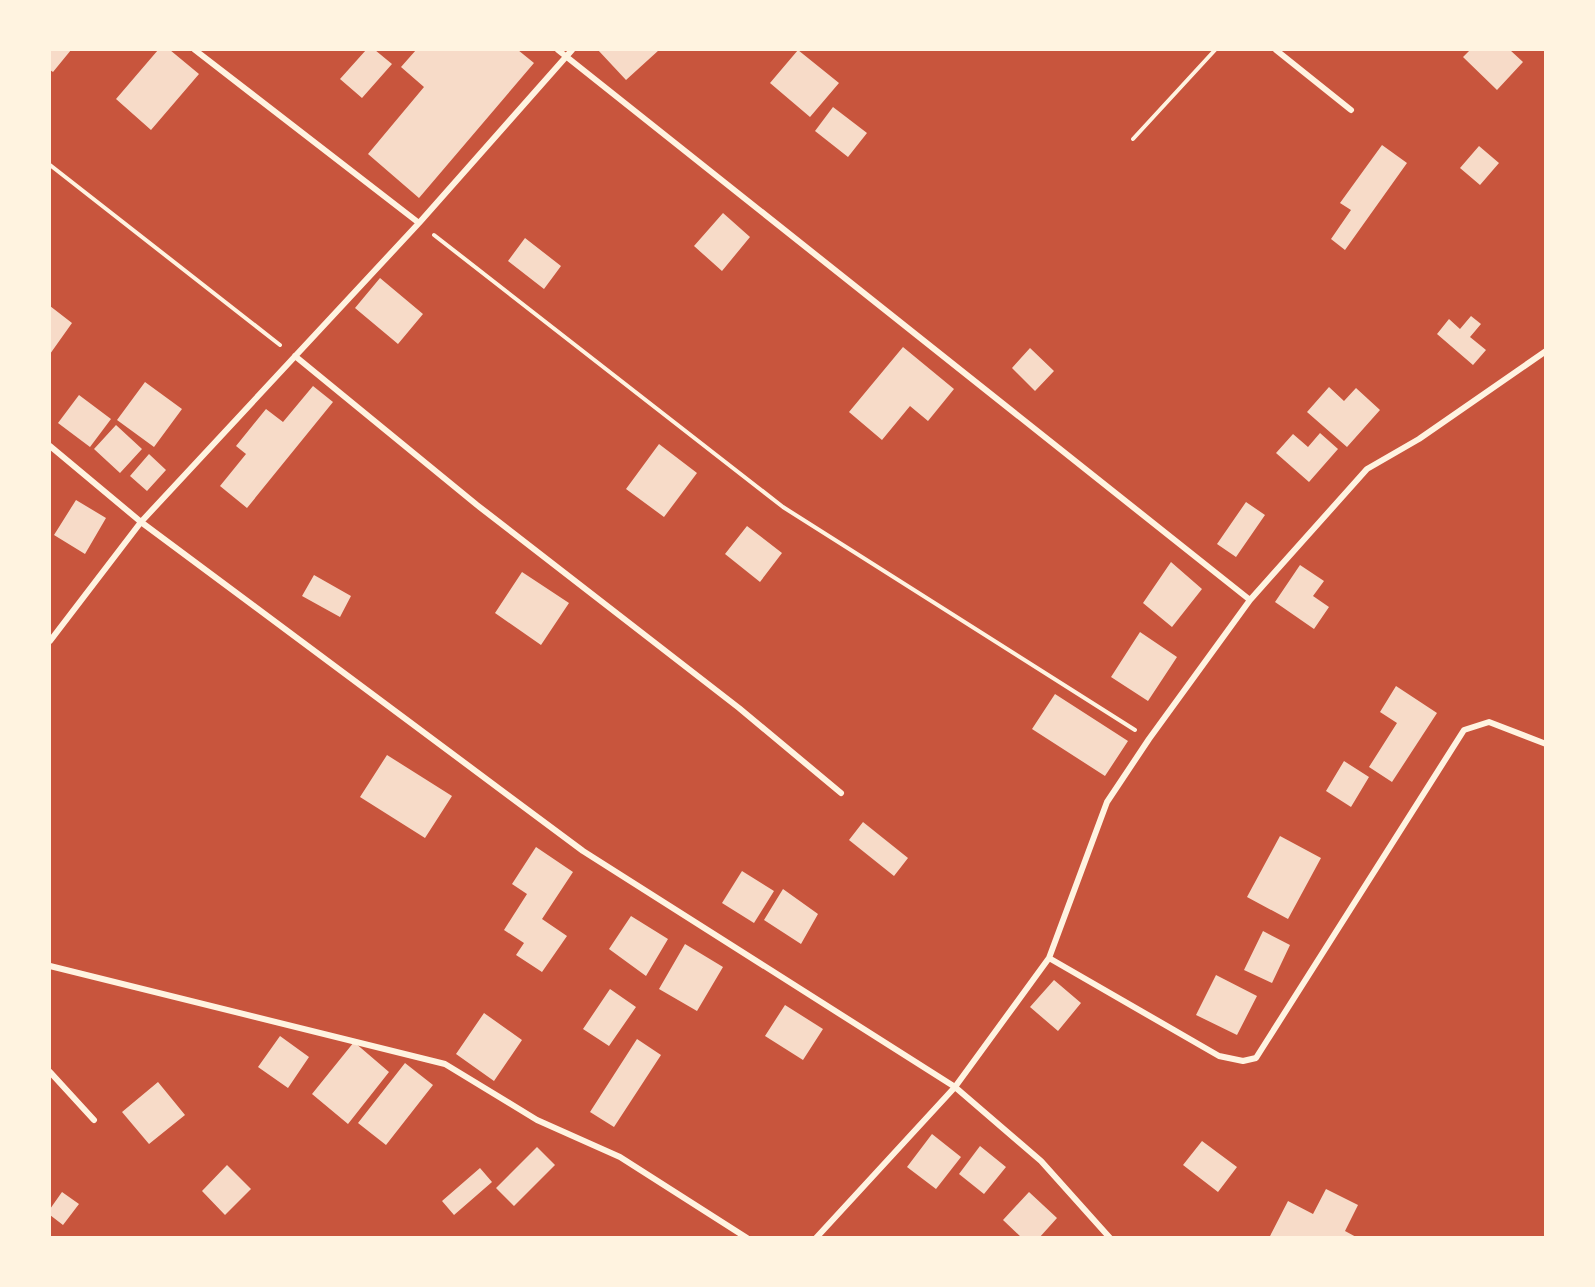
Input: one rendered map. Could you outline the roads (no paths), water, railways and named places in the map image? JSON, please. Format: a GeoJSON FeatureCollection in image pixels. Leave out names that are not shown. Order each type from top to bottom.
{"type":"FeatureCollection","features":[{"type":"Feature","properties":{"kind":"street"},"geometry":{"type":"LineString","coordinates":[[195,50],[418,223]]}},
{"type":"Feature","properties":{"kind":"street"},"geometry":{"type":"LineString","coordinates":[[558,50],[1250,600]]}},
{"type":"Feature","properties":{"kind":"street"},"geometry":{"type":"LineString","coordinates":[[50,641],[141,522],[418,223],[572,50]]}},
{"type":"Feature","properties":{"kind":"street"},"geometry":{"type":"LineString","coordinates":[[1276,50],[1351,110]]}},
{"type":"Feature","properties":{"kind":"street"},"geometry":{"type":"LineString","coordinates":[[816,1238],[955,1086],[1049,958],[1107,802],[1149,739],[1250,600],[1367,469],[1419,439],[1545,351]]}},
{"type":"Feature","properties":{"kind":"street"},"geometry":{"type":"LineString","coordinates":[[295,356],[477,505],[739,708],[841,793]]}},
{"type":"Feature","properties":{"kind":"street"},"geometry":{"type":"LineString","coordinates":[[50,446],[141,522],[583,851],[955,1086],[1041,1161],[1110,1238]]}},
{"type":"Feature","properties":{"kind":"street"},"geometry":{"type":"LineString","coordinates":[[1049,958],[1219,1056],[1243,1061],[1256,1058],[1464,730],[1489,722],[1545,744]]}},
{"type":"Feature","properties":{"kind":"street"},"geometry":{"type":"LineString","coordinates":[[50,966],[445,1064],[537,1120],[620,1157],[747,1238]]}},
{"type":"Feature","properties":{"kind":"street"},"geometry":{"type":"LineString","coordinates":[[50,1072],[94,1120]]}}]}
